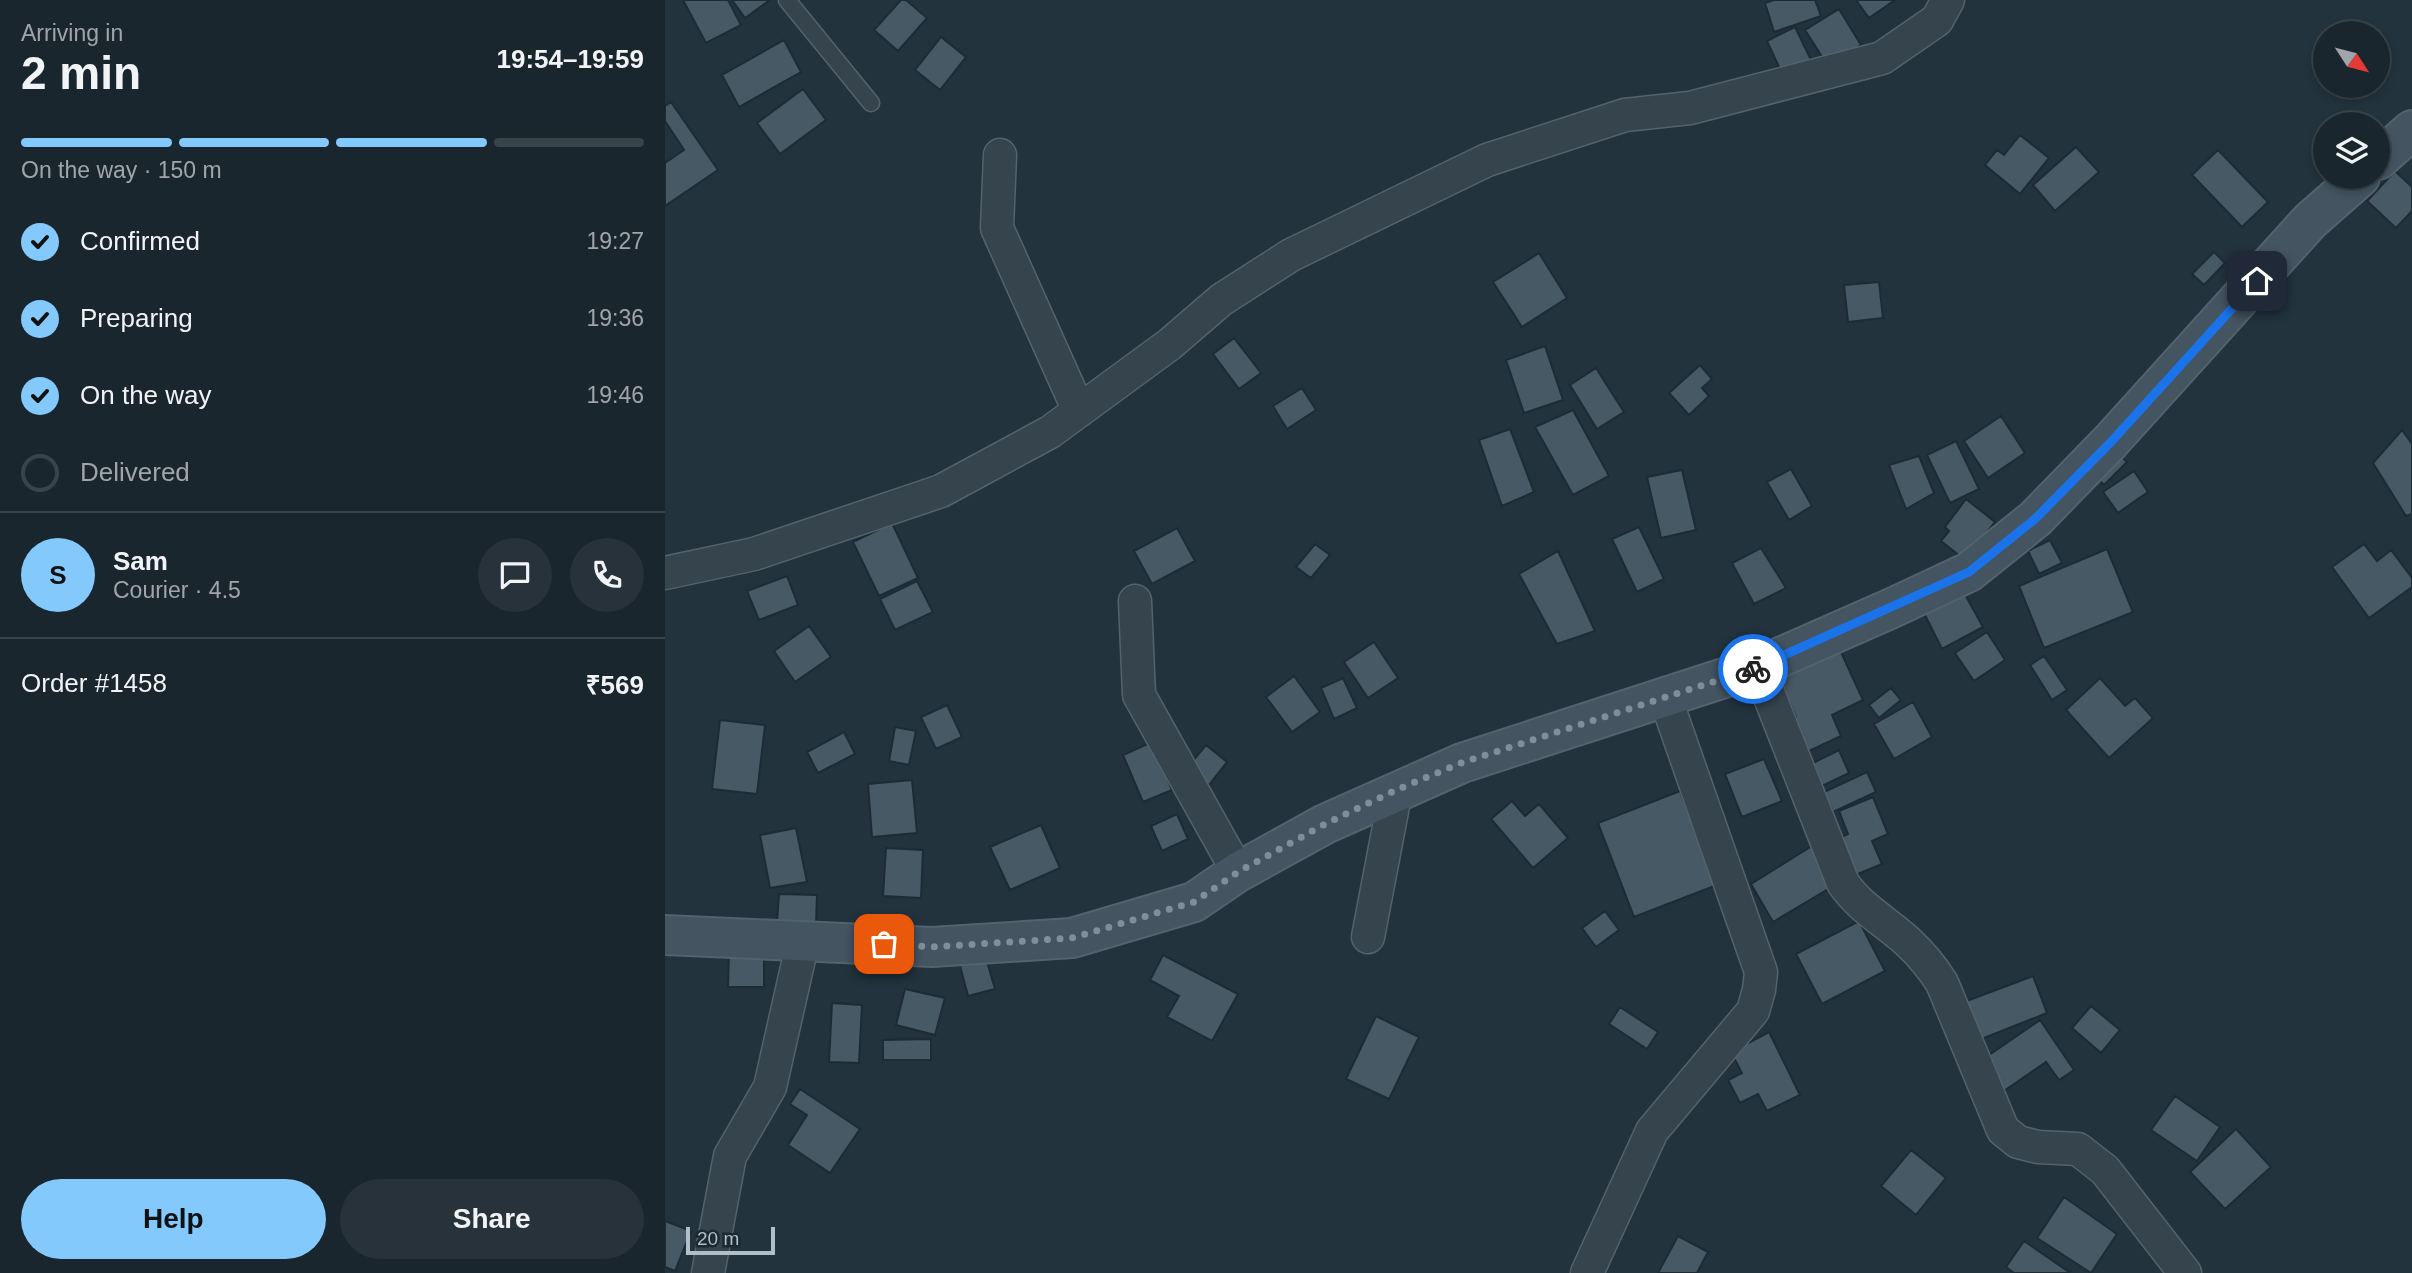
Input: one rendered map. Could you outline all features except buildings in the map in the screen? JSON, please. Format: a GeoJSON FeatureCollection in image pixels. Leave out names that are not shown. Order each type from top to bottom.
{"type":"FeatureCollection","features":[{"type":"Feature","properties":{"kind":"main road"},"geometry":{"type":"LineString","coordinates":[[2390,149],[2412,130]]}},
{"type":"Feature","properties":{"kind":"main road"},"geometry":{"type":"LineString","coordinates":[[665,935],[932,947],[1072,938],[1194,902],[1238,872],[1325,824],[1461,763],[1758,667],[1969,572],[2035,519],[2111,442],[2310,221],[2346,189]]}},
{"type":"Feature","properties":{"kind":"street"},"geometry":{"type":"LineString","coordinates":[[665,573],[754,554],[941,491],[1050,432],[1170,344],[1220,300],[1291,254],[1487,160],[1625,115],[1690,108],[1882,58],[1937,20],[1948,0]]}},
{"type":"Feature","properties":{"kind":"street"},"geometry":{"type":"LineString","coordinates":[[1000,155],[997,228],[1079,411]]}},
{"type":"Feature","properties":{"kind":"street"},"geometry":{"type":"LineString","coordinates":[[1135,601],[1139,695],[1238,872]]}},
{"type":"Feature","properties":{"kind":"street"},"geometry":{"type":"LineString","coordinates":[[1758,667],[1843,883],[1853,898],[1907,941],[1942,982],[2003,1130],[2018,1142],[2038,1147],[2078,1149],[2105,1170],[2185,1273]]}},
{"type":"Feature","properties":{"kind":"street"},"geometry":{"type":"LineString","coordinates":[[1587,1273],[1652,1131],[1753,1011],[1759,990],[1761,972],[1665,697]]}},
{"type":"Feature","properties":{"kind":"street"},"geometry":{"type":"LineString","coordinates":[[1368,937],[1396,790]]}},
{"type":"Feature","properties":{"kind":"street"},"geometry":{"type":"LineString","coordinates":[[708,1273],[730,1156],[770,1087],[803,941]]}},
{"type":"Feature","properties":{"kind":"lane"},"geometry":{"type":"LineString","coordinates":[[787,0],[871,103]]}},
{"type":"Feature","properties":{"kind":"way so far"},"geometry":{"type":"LineString","coordinates":[[884,944],[932,947],[1072,938],[1194,902],[1238,872],[1325,824],[1396,790],[1461,763],[1753,669]]}},
{"type":"Feature","properties":{"kind":"route"},"geometry":{"type":"LineString","coordinates":[[1753,669],[1969,572],[2035,519],[2111,442],[2257,281]]}}]}
